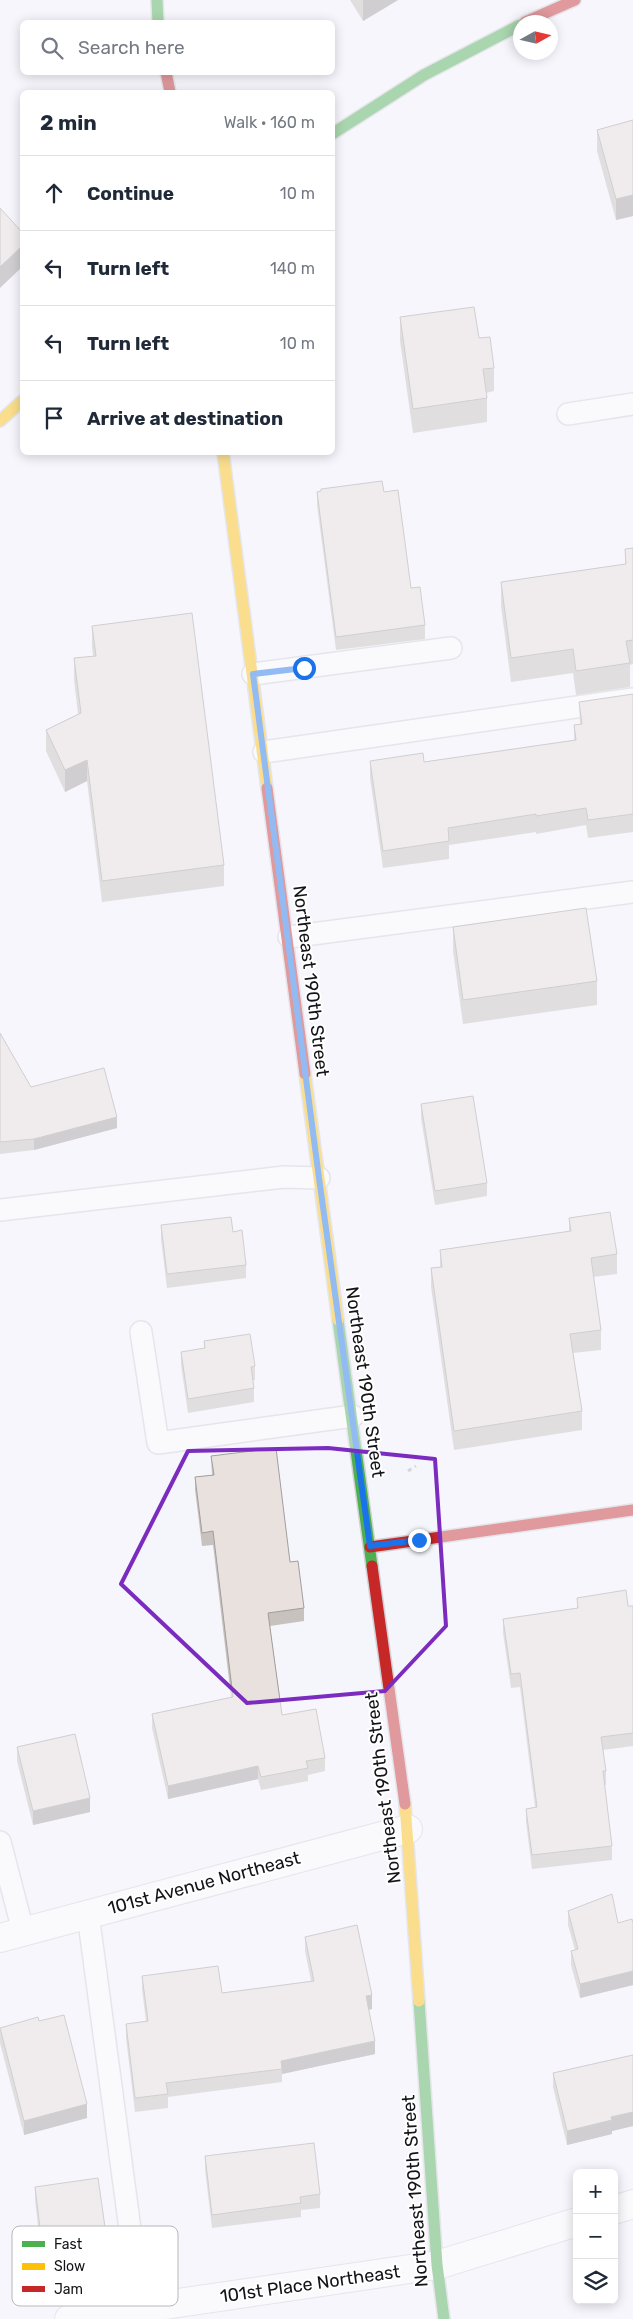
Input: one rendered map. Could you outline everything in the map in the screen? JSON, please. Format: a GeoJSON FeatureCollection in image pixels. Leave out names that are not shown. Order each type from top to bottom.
{"type":"FeatureCollection","features":[{"type":"Feature","properties":{"kind":"street"},"geometry":{"type":"LineString","coordinates":[[157,0],[158,20]]}},
{"type":"Feature","properties":{"kind":"street"},"geometry":{"type":"LineString","coordinates":[[541,15],[575,0]]}},
{"type":"Feature","properties":{"kind":"street"},"geometry":{"type":"LineString","coordinates":[[335,132],[368,108],[476,46],[513,28]]}},
{"type":"Feature","properties":{"kind":"street"},"geometry":{"type":"LineString","coordinates":[[167,75],[170,90]]}},
{"type":"Feature","properties":{"kind":"street"},"geometry":{"type":"LineString","coordinates":[[0,421],[20,403]]}},
{"type":"Feature","properties":{"kind":"street","name":"Northeast 190th Street"},"geometry":{"type":"LineString","coordinates":[[224,455],[289,937],[319,1178],[408,1829],[437,2265],[444,2319]]}},
{"type":"Feature","properties":{"kind":"street"},"geometry":{"type":"LineString","coordinates":[[370,1546],[633,1510]]}},
{"type":"Feature","properties":{"kind":"street","name":"101st Avenue Northeast"},"geometry":{"type":"LineString","coordinates":[[12,1934],[408,1829]]}},
{"type":"Feature","properties":{"kind":"street"},"geometry":{"type":"LineString","coordinates":[[618,2209],[633,2204]]}},
{"type":"Feature","properties":{"kind":"street","name":"101st Place Northeast"},"geometry":{"type":"LineString","coordinates":[[69,2319],[141,2314],[437,2265],[573,2223]]}},
{"type":"Feature","properties":{"kind":"lane"},"geometry":{"type":"LineString","coordinates":[[568,414],[633,404]]}},
{"type":"Feature","properties":{"kind":"lane"},"geometry":{"type":"LineString","coordinates":[[253,674],[451,648]]}},
{"type":"Feature","properties":{"kind":"lane"},"geometry":{"type":"LineString","coordinates":[[264,752],[633,700]]}},
{"type":"Feature","properties":{"kind":"lane"},"geometry":{"type":"LineString","coordinates":[[289,937],[633,892]]}},
{"type":"Feature","properties":{"kind":"lane"},"geometry":{"type":"LineString","coordinates":[[0,1210],[284,1177],[319,1178]]}},
{"type":"Feature","properties":{"kind":"lane"},"geometry":{"type":"LineString","coordinates":[[141,1332],[158,1443],[353,1416]]}},
{"type":"Feature","properties":{"kind":"lane"},"geometry":{"type":"LineString","coordinates":[[0,1842],[12,1934]]}},
{"type":"Feature","properties":{"kind":"lane"},"geometry":{"type":"LineString","coordinates":[[88,1914],[129,2226]]}},
{"type":"Feature","properties":{"kind":"path"},"geometry":{"type":"LineString","coordinates":[[408,1471],[416,1466]]}},
{"type":"Feature","properties":{"kind":"highlighted area"},"geometry":{"type":"Polygon","coordinates":[[[328,1448],[435,1459],[446,1626],[385,1691],[247,1703],[121,1584],[188,1451],[328,1448]]]}},
{"type":"Feature","properties":{"kind":"building"},"geometry":{"type":"Polygon","coordinates":[[[633,120],[633,195],[616,199],[597,130],[633,120]]]}},
{"type":"Feature","properties":{"kind":"building"},"geometry":{"type":"Polygon","coordinates":[[[0,208],[20,230],[20,248],[0,267],[0,208]]]}},
{"type":"Feature","properties":{"kind":"building"},"geometry":{"type":"Polygon","coordinates":[[[474,307],[479,338],[490,337],[494,368],[483,369],[487,398],[413,409],[400,317],[474,307]]]}},
{"type":"Feature","properties":{"kind":"building"},"geometry":{"type":"Polygon","coordinates":[[[382,481],[384,492],[398,490],[411,588],[420,587],[425,625],[336,637],[317,492],[321,491],[321,489],[382,481]]]}},
{"type":"Feature","properties":{"kind":"building"},"geometry":{"type":"Polygon","coordinates":[[[633,548],[633,640],[626,641],[630,663],[576,671],[573,649],[511,658],[501,582],[626,564],[625,549],[633,548]]]}},
{"type":"Feature","properties":{"kind":"building"},"geometry":{"type":"Polygon","coordinates":[[[192,613],[224,865],[102,881],[87,760],[65,770],[46,730],[81,713],[74,658],[96,656],[92,626],[192,613]]]}},
{"type":"Feature","properties":{"kind":"building"},"geometry":{"type":"Polygon","coordinates":[[[633,694],[633,814],[588,820],[586,808],[536,816],[536,814],[448,828],[449,841],[383,851],[370,761],[423,753],[424,762],[576,740],[574,725],[582,724],[579,702],[633,694]]]}},
{"type":"Feature","properties":{"kind":"building"},"geometry":{"type":"Polygon","coordinates":[[[586,908],[597,981],[463,1000],[453,927],[586,908]]]}},
{"type":"Feature","properties":{"kind":"building"},"geometry":{"type":"Polygon","coordinates":[[[0,1033],[31,1087],[104,1068],[117,1117],[34,1139],[0,1142],[0,1033]]]}},
{"type":"Feature","properties":{"kind":"building"},"geometry":{"type":"Polygon","coordinates":[[[473,1096],[487,1183],[435,1191],[421,1104],[473,1096]]]}},
{"type":"Feature","properties":{"kind":"building"},"geometry":{"type":"Polygon","coordinates":[[[610,1212],[617,1254],[591,1258],[601,1330],[570,1334],[582,1411],[454,1431],[431,1268],[442,1267],[440,1250],[571,1231],[569,1218],[610,1212]]]}},
{"type":"Feature","properties":{"kind":"building"},"geometry":{"type":"Polygon","coordinates":[[[231,1217],[233,1232],[242,1230],[246,1265],[167,1274],[161,1225],[231,1217]]]}},
{"type":"Feature","properties":{"kind":"building"},"geometry":{"type":"Polygon","coordinates":[[[250,1334],[255,1366],[251,1367],[254,1388],[188,1399],[181,1352],[205,1348],[204,1341],[250,1334]]]}},
{"type":"Feature","properties":{"kind":"building"},"geometry":{"type":"Polygon","coordinates":[[[276,1448],[290,1562],[298,1561],[304,1608],[268,1613],[282,1715],[316,1709],[325,1758],[306,1761],[308,1768],[261,1777],[258,1766],[168,1786],[152,1714],[233,1697],[213,1531],[202,1533],[195,1477],[214,1475],[211,1456],[276,1448]]]}},
{"type":"Feature","properties":{"kind":"building"},"geometry":{"type":"Polygon","coordinates":[[[626,1590],[628,1606],[633,1606],[633,1733],[601,1737],[606,1771],[603,1771],[612,1846],[532,1855],[526,1809],[537,1807],[520,1673],[511,1674],[503,1619],[578,1608],[577,1598],[626,1590]]]}},
{"type":"Feature","properties":{"kind":"building"},"geometry":{"type":"Polygon","coordinates":[[[75,1734],[90,1798],[33,1811],[17,1747],[75,1734]]]}},
{"type":"Feature","properties":{"kind":"building"},"geometry":{"type":"Polygon","coordinates":[[[612,1894],[618,1923],[632,1919],[633,1971],[580,1984],[571,1951],[578,1949],[568,1911],[612,1894]]]}},
{"type":"Feature","properties":{"kind":"building"},"geometry":{"type":"Polygon","coordinates":[[[357,1925],[372,1995],[366,1996],[375,2041],[281,2061],[282,2069],[166,2083],[168,2094],[135,2098],[126,2024],[148,2021],[142,1976],[218,1966],[222,1993],[314,1981],[305,1937],[357,1925]]]}},
{"type":"Feature","properties":{"kind":"building"},"geometry":{"type":"Polygon","coordinates":[[[64,2015],[87,2104],[24,2121],[0,2028],[38,2017],[39,2021],[64,2015]]]}},
{"type":"Feature","properties":{"kind":"building"},"geometry":{"type":"Polygon","coordinates":[[[633,2055],[633,2112],[611,2117],[612,2120],[567,2131],[553,2073],[633,2055]]]}},
{"type":"Feature","properties":{"kind":"building"},"geometry":{"type":"Polygon","coordinates":[[[314,2143],[320,2194],[300,2197],[301,2203],[212,2215],[205,2156],[314,2143]]]}},
{"type":"Feature","properties":{"kind":"building"},"geometry":{"type":"Polygon","coordinates":[[[98,2178],[105,2226],[40,2226],[35,2187],[98,2178]]]}},
{"type":"Feature","properties":{"kind":"traffic: fast"},"geometry":{"type":"LineString","coordinates":[[157,0],[158,20]]}},
{"type":"Feature","properties":{"kind":"traffic: fast"},"geometry":{"type":"LineString","coordinates":[[335,132],[424,75],[513,29]]}},
{"type":"Feature","properties":{"kind":"traffic: fast"},"geometry":{"type":"LineString","coordinates":[[338,1320],[372,1566]]}},
{"type":"Feature","properties":{"kind":"traffic: fast"},"geometry":{"type":"LineString","coordinates":[[419,2001],[437,2265],[444,2319]]}},
{"type":"Feature","properties":{"kind":"traffic: slow"},"geometry":{"type":"LineString","coordinates":[[0,421],[20,403]]}},
{"type":"Feature","properties":{"kind":"traffic: slow"},"geometry":{"type":"LineString","coordinates":[[223,455],[267,788]]}},
{"type":"Feature","properties":{"kind":"traffic: slow"},"geometry":{"type":"LineString","coordinates":[[305,1074],[338,1320]]}},
{"type":"Feature","properties":{"kind":"traffic: slow"},"geometry":{"type":"LineString","coordinates":[[405,1804],[419,2001]]}},
{"type":"Feature","properties":{"kind":"traffic: jam"},"geometry":{"type":"LineString","coordinates":[[541,15],[575,0]]}},
{"type":"Feature","properties":{"kind":"traffic: jam"},"geometry":{"type":"LineString","coordinates":[[167,75],[170,90]]}},
{"type":"Feature","properties":{"kind":"traffic: jam"},"geometry":{"type":"LineString","coordinates":[[267,788],[305,1074]]}},
{"type":"Feature","properties":{"kind":"traffic: jam"},"geometry":{"type":"LineString","coordinates":[[370,1547],[633,1510]]}},
{"type":"Feature","properties":{"kind":"traffic: jam"},"geometry":{"type":"LineString","coordinates":[[372,1566],[405,1804]]}},
{"type":"Feature","properties":{"kind":"route"},"geometry":{"type":"LineString","coordinates":[[304,668],[253,674],[319,1178],[370,1546],[419,1540]]}}]}
